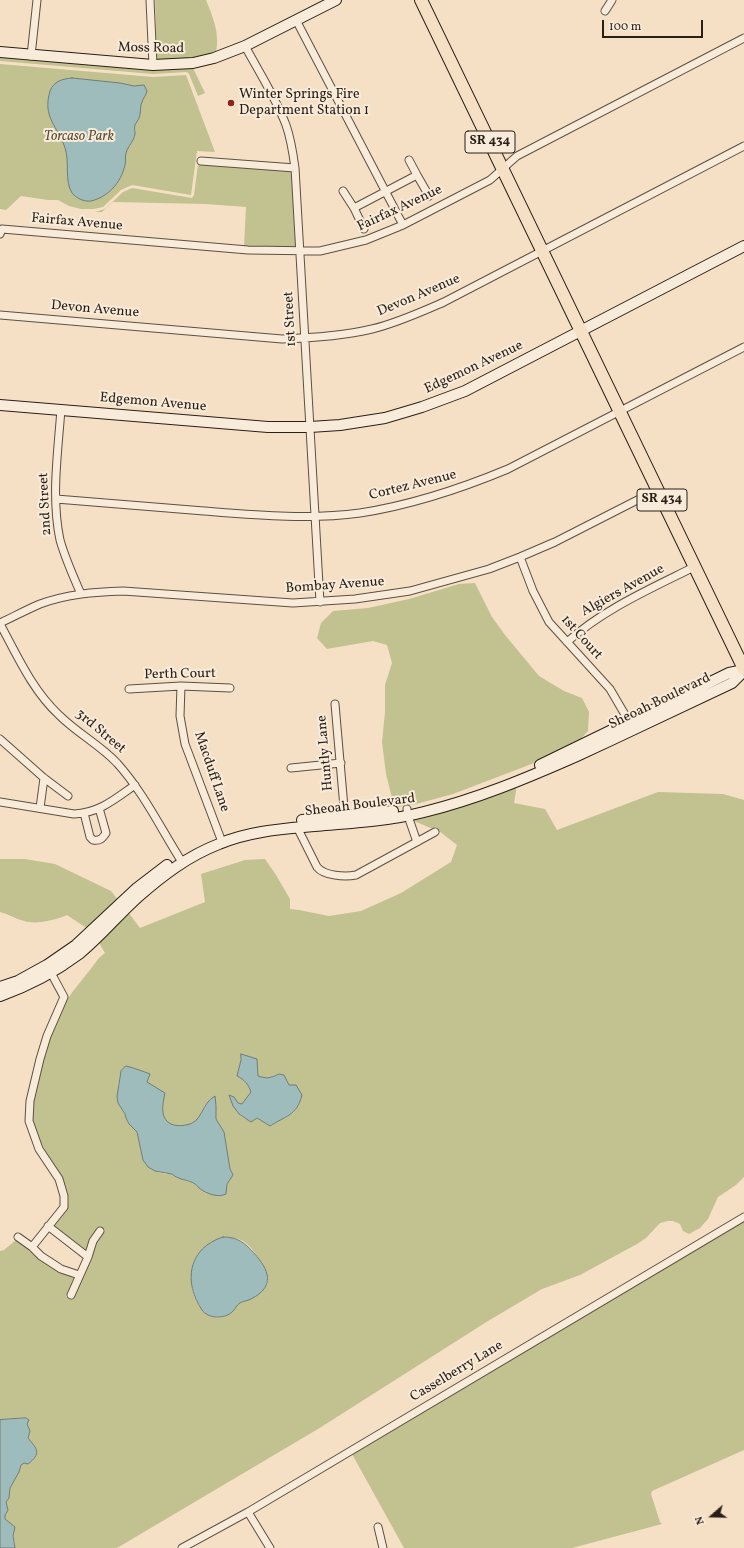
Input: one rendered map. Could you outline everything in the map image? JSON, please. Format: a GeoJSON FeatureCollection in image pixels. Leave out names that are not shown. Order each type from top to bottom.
{"type":"FeatureCollection","features":[{"type":"Feature","properties":{"kind":"main road","name":"SR 434"},"geometry":{"type":"LineString","coordinates":[[422,0],[744,670]]}},
{"type":"Feature","properties":{"kind":"street"},"geometry":{"type":"LineString","coordinates":[[31,56],[37,0]]}},
{"type":"Feature","properties":{"kind":"street"},"geometry":{"type":"LineString","coordinates":[[150,0],[153,65]]}},
{"type":"Feature","properties":{"kind":"street","name":"Moss Road"},"geometry":{"type":"LineString","coordinates":[[0,52],[31,56],[153,65],[193,63],[214,58],[246,46],[336,0]]}},
{"type":"Feature","properties":{"kind":"street"},"geometry":{"type":"LineString","coordinates":[[605,11],[612,0]]}},
{"type":"Feature","properties":{"kind":"street"},"geometry":{"type":"LineString","coordinates":[[296,20],[403,225]]}},
{"type":"Feature","properties":{"kind":"street","name":"Fairfax Avenue"},"geometry":{"type":"LineString","coordinates":[[1,232],[248,250],[300,252],[320,251],[351,245],[384,234],[490,180],[517,156],[744,38]]}},
{"type":"Feature","properties":{"kind":"street","name":"1st Street"},"geometry":{"type":"LineString","coordinates":[[246,46],[284,121],[291,142],[300,252],[320,602]]}},
{"type":"Feature","properties":{"kind":"street","name":"Devon Avenue"},"geometry":{"type":"LineString","coordinates":[[0,315],[263,338],[305,338],[347,334],[372,329],[395,322],[444,302],[744,146]]}},
{"type":"Feature","properties":{"kind":"street"},"geometry":{"type":"LineString","coordinates":[[409,160],[429,196]]}},
{"type":"Feature","properties":{"kind":"street"},"geometry":{"type":"LineString","coordinates":[[201,161],[294,168]]}},
{"type":"Feature","properties":{"kind":"street"},"geometry":{"type":"LineString","coordinates":[[354,208],[417,175]]}},
{"type":"Feature","properties":{"kind":"street"},"geometry":{"type":"LineString","coordinates":[[344,191],[364,229]]}},
{"type":"Feature","properties":{"kind":"street","name":"Edgemon Avenue"},"geometry":{"type":"LineString","coordinates":[[0,405],[268,427],[340,425],[385,418],[422,407],[465,391],[744,246]]}},
{"type":"Feature","properties":{"kind":"street","name":"Cortez Avenue"},"geometry":{"type":"LineString","coordinates":[[56,499],[250,515],[280,516],[315,516],[359,513],[389,507],[458,489],[508,469],[744,347]]}},
{"type":"Feature","properties":{"kind":"street","name":"2nd Street"},"geometry":{"type":"LineString","coordinates":[[61,409],[56,479],[57,518],[61,540],[80,594]]}},
{"type":"Feature","properties":{"kind":"street","name":"Bombay Avenue"},"geometry":{"type":"LineString","coordinates":[[0,623],[40,604],[60,598],[101,591],[123,591],[293,603],[354,599],[410,591],[482,572],[520,557],[555,542],[657,490]]}},
{"type":"Feature","properties":{"kind":"street","name":"1st Court"},"geometry":{"type":"LineString","coordinates":[[520,557],[540,606],[549,622],[610,689],[631,726]]}},
{"type":"Feature","properties":{"kind":"street","name":"Algiers Avenue"},"geometry":{"type":"LineString","coordinates":[[567,642],[608,611],[694,567]]}},
{"type":"Feature","properties":{"kind":"street","name":"3rd Street"},"geometry":{"type":"LineString","coordinates":[[0,623],[22,666],[40,694],[57,714],[117,763],[147,802],[180,860]]}},
{"type":"Feature","properties":{"kind":"street","name":"Sheoah Boulevard"},"geometry":{"type":"LineString","coordinates":[[221,839],[243,828],[265,824],[345,819],[407,812],[454,798],[530,769],[631,726],[729,673],[744,670]]}},
{"type":"Feature","properties":{"kind":"street","name":"Perth Court"},"geometry":{"type":"LineString","coordinates":[[129,689],[181,686],[230,688]]}},
{"type":"Feature","properties":{"kind":"street","name":"Macduff Lane"},"geometry":{"type":"LineString","coordinates":[[181,686],[180,716],[185,744],[221,839]]}},
{"type":"Feature","properties":{"kind":"street","name":"Huntly Lane"},"geometry":{"type":"LineString","coordinates":[[335,704],[345,819]]}},
{"type":"Feature","properties":{"kind":"street"},"geometry":{"type":"LineString","coordinates":[[0,739],[44,778],[68,796]]}},
{"type":"Feature","properties":{"kind":"street"},"geometry":{"type":"LineString","coordinates":[[291,768],[341,763]]}},
{"type":"Feature","properties":{"kind":"street"},"geometry":{"type":"LineString","coordinates":[[40,808],[44,778]]}},
{"type":"Feature","properties":{"kind":"street"},"geometry":{"type":"LineString","coordinates":[[0,802],[74,814],[84,813],[99,808],[135,785]]}},
{"type":"Feature","properties":{"kind":"street"},"geometry":{"type":"LineString","coordinates":[[84,813],[90,837],[93,840],[98,840],[103,838],[106,833],[99,808]]}},
{"type":"Feature","properties":{"kind":"street"},"geometry":{"type":"LineString","coordinates":[[407,812],[417,842]]}},
{"type":"Feature","properties":{"kind":"street","name":"Sheoah Boulevard"},"geometry":{"type":"LineString","coordinates":[[0,996],[17,990],[49,969],[137,888],[180,860],[201,844],[244,835],[345,819]]}},
{"type":"Feature","properties":{"kind":"street"},"geometry":{"type":"LineString","coordinates":[[297,827],[320,871],[350,876],[356,875],[435,832]]}},
{"type":"Feature","properties":{"kind":"street"},"geometry":{"type":"LineString","coordinates":[[32,1247],[64,1207],[64,1196],[59,1179],[40,1149],[29,1121],[30,1101],[40,1059],[47,1036],[64,997],[49,969]]}},
{"type":"Feature","properties":{"kind":"street","name":"Sheoah Boulevard"},"geometry":{"type":"LineString","coordinates":[[0,987],[49,969]]}},
{"type":"Feature","properties":{"kind":"street","name":"Casselberry Lane"},"geometry":{"type":"LineString","coordinates":[[182,1548],[248,1512],[744,1217]]}},
{"type":"Feature","properties":{"kind":"street"},"geometry":{"type":"LineString","coordinates":[[48,1226],[88,1257]]}},
{"type":"Feature","properties":{"kind":"street"},"geometry":{"type":"LineString","coordinates":[[71,1295],[93,1242],[100,1232]]}},
{"type":"Feature","properties":{"kind":"street"},"geometry":{"type":"LineString","coordinates":[[18,1237],[32,1247],[41,1256],[61,1269],[79,1275]]}},
{"type":"Feature","properties":{"kind":"street"},"geometry":{"type":"LineString","coordinates":[[248,1512],[270,1548]]}},
{"type":"Feature","properties":{"kind":"street"},"geometry":{"type":"LineString","coordinates":[[378,1527],[382,1548]]}},
{"type":"Feature","properties":{"kind":"green space"},"geometry":{"type":"Polygon","coordinates":[[[155,0],[206,0],[216,32],[216,52],[192,59],[157,62],[155,0]]]}},
{"type":"Feature","properties":{"kind":"green space"},"geometry":{"type":"Polygon","coordinates":[[[0,56],[149,69],[192,66],[205,93],[198,96],[187,72],[153,74],[0,61],[0,56]]]}},
{"type":"Feature","properties":{"kind":"green space","name":"Torcaso Park"},"geometry":{"type":"Polygon","coordinates":[[[0,64],[153,77],[186,75],[215,152],[197,151],[191,195],[132,185],[121,190],[103,207],[94,209],[81,209],[69,206],[58,200],[21,196],[6,210],[0,209],[0,64]]]}},
{"type":"Feature","properties":{"kind":"green space"},"geometry":{"type":"Polygon","coordinates":[[[198,164],[291,171],[296,248],[244,247],[246,207],[206,204],[113,202],[102,212],[95,212],[105,209],[123,192],[132,188],[192,198],[194,195],[198,164]]]}},
{"type":"Feature","properties":{"kind":"green space"},"geometry":{"type":"Polygon","coordinates":[[[475,583],[492,617],[539,676],[564,691],[582,698],[589,712],[588,731],[578,742],[542,760],[453,794],[416,804],[398,807],[393,802],[386,774],[382,742],[385,712],[385,685],[392,663],[387,645],[373,641],[327,649],[317,638],[321,623],[333,611],[368,608],[409,599],[459,584],[475,583]]]}},
{"type":"Feature","properties":{"kind":"green space"},"geometry":{"type":"Polygon","coordinates":[[[517,785],[514,803],[545,809],[557,830],[658,792],[723,794],[744,800],[744,1177],[736,1185],[718,1197],[708,1219],[700,1228],[689,1234],[683,1231],[680,1224],[673,1221],[660,1223],[646,1238],[637,1244],[580,1275],[542,1289],[488,1321],[318,1429],[117,1548],[15,1548],[12,1525],[5,1519],[5,1515],[8,1510],[6,1502],[9,1498],[10,1488],[19,1472],[21,1465],[24,1463],[28,1464],[35,1457],[37,1451],[28,1438],[30,1431],[22,1418],[0,1420],[0,1251],[4,1250],[16,1240],[46,1264],[60,1272],[74,1277],[66,1297],[73,1299],[93,1256],[96,1243],[105,1230],[98,1227],[86,1250],[54,1226],[67,1209],[69,1202],[68,1194],[62,1177],[39,1138],[33,1120],[35,1095],[49,1041],[66,1001],[99,958],[105,953],[98,941],[128,912],[140,928],[205,902],[201,874],[245,860],[265,859],[290,899],[290,909],[329,916],[361,911],[401,893],[451,862],[457,845],[436,827],[433,829],[414,821],[413,818],[517,785]],[[241,1054],[237,1076],[246,1082],[251,1092],[242,1104],[238,1103],[234,1097],[234,1106],[239,1115],[250,1121],[257,1118],[270,1126],[293,1113],[300,1103],[283,1075],[279,1074],[266,1078],[258,1076],[257,1063],[241,1054]],[[131,1067],[121,1071],[118,1088],[119,1103],[128,1123],[137,1133],[142,1157],[148,1166],[160,1173],[172,1174],[177,1178],[194,1183],[199,1188],[214,1195],[227,1188],[227,1184],[233,1175],[230,1169],[224,1132],[216,1119],[216,1106],[212,1097],[205,1105],[197,1121],[190,1125],[175,1126],[167,1122],[163,1115],[163,1105],[157,1088],[151,1086],[131,1067]],[[219,1238],[203,1248],[197,1255],[193,1265],[192,1289],[196,1301],[203,1311],[213,1317],[227,1315],[239,1304],[263,1290],[266,1287],[268,1280],[262,1263],[250,1247],[241,1240],[235,1238],[219,1238]]]}},
{"type":"Feature","properties":{"kind":"green space"},"geometry":{"type":"Polygon","coordinates":[[[0,859],[25,859],[55,864],[111,891],[119,901],[88,929],[67,915],[57,919],[40,922],[21,920],[0,912],[0,859]]]}},
{"type":"Feature","properties":{"kind":"green space"},"geometry":{"type":"Polygon","coordinates":[[[744,1221],[744,1450],[652,1491],[651,1494],[662,1524],[572,1548],[404,1548],[352,1454],[744,1221]]]}},
{"type":"Feature","properties":{"kind":"water"},"geometry":{"type":"Polygon","coordinates":[[[72,78],[134,86],[144,85],[147,91],[141,104],[140,117],[135,125],[135,134],[126,153],[125,165],[120,178],[108,193],[91,201],[78,198],[72,193],[68,182],[65,148],[49,115],[48,100],[50,91],[56,83],[72,78]]]}},
{"type":"Feature","properties":{"kind":"water"},"geometry":{"type":"Polygon","coordinates":[[[241,1054],[257,1059],[258,1076],[266,1078],[279,1074],[284,1075],[289,1085],[296,1085],[302,1095],[297,1107],[290,1115],[270,1126],[257,1118],[251,1122],[239,1114],[233,1106],[229,1095],[234,1097],[238,1103],[242,1104],[251,1092],[246,1082],[237,1076],[241,1054]]]}},
{"type":"Feature","properties":{"kind":"water"},"geometry":{"type":"Polygon","coordinates":[[[126,1066],[150,1074],[147,1082],[165,1093],[163,1114],[167,1121],[173,1125],[182,1126],[196,1121],[210,1099],[215,1096],[216,1119],[224,1132],[230,1169],[233,1175],[227,1184],[226,1194],[220,1196],[209,1194],[192,1182],[178,1178],[172,1174],[155,1171],[148,1167],[143,1160],[137,1132],[129,1124],[118,1103],[117,1097],[121,1071],[126,1066]]]}},
{"type":"Feature","properties":{"kind":"water"},"geometry":{"type":"Polygon","coordinates":[[[223,1237],[236,1239],[247,1246],[259,1259],[268,1278],[264,1289],[259,1294],[239,1304],[229,1314],[217,1317],[208,1315],[202,1310],[192,1288],[191,1277],[192,1267],[202,1249],[211,1242],[223,1237]]]}},
{"type":"Feature","properties":{"kind":"water"},"geometry":{"type":"Polygon","coordinates":[[[26,1418],[29,1420],[27,1424],[30,1431],[28,1438],[36,1448],[37,1454],[28,1464],[24,1463],[21,1465],[19,1472],[10,1488],[9,1498],[6,1502],[8,1510],[5,1515],[5,1519],[15,1527],[13,1536],[15,1548],[0,1548],[0,1420],[26,1418]]]}},
{"type":"Feature","properties":{"kind":"place","name":"Winter Springs Fire Department Station 1"},"geometry":{"type":"Point","coordinates":[231,103]}}]}
